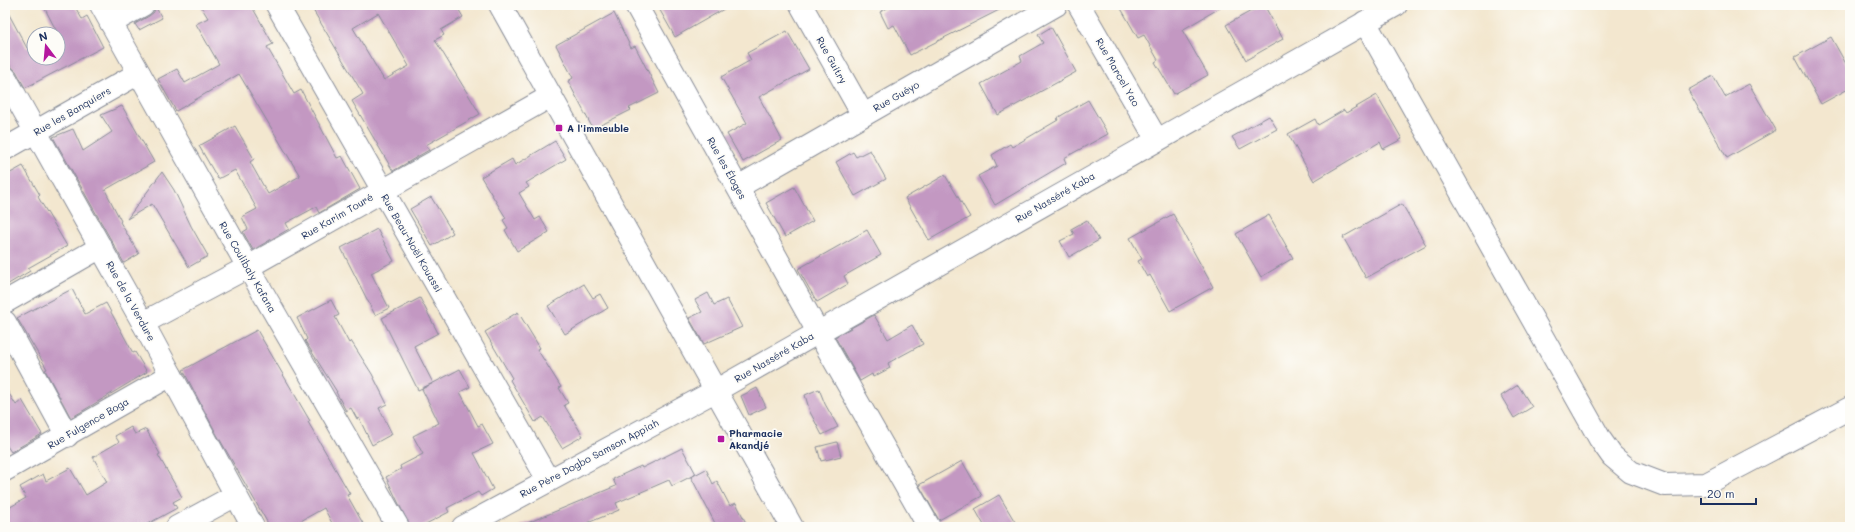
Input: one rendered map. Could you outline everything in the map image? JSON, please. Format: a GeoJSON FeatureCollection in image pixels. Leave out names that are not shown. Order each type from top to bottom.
{"type":"FeatureCollection","features":[{"type":"Feature","properties":{"kind":"street"},"geometry":{"type":"LineString","coordinates":[[106,14],[143,5]]}},
{"type":"Feature","properties":{"kind":"street","name":"Rue Beau-Noël Kouassi"},"geometry":{"type":"LineString","coordinates":[[277,5],[548,480]]}},
{"type":"Feature","properties":{"kind":"street"},"geometry":{"type":"LineString","coordinates":[[500,5],[792,527]]}},
{"type":"Feature","properties":{"kind":"street","name":"Rue les Éloges"},"geometry":{"type":"LineString","coordinates":[[636,5],[818,332],[929,527]]}},
{"type":"Feature","properties":{"kind":"street","name":"Rue Guitry"},"geometry":{"type":"LineString","coordinates":[[801,5],[863,115]]}},
{"type":"Feature","properties":{"kind":"street","name":"Rue Guéyo"},"geometry":{"type":"LineString","coordinates":[[738,187],[1056,5]]}},
{"type":"Feature","properties":{"kind":"street","name":"Rue Marcel Yao"},"geometry":{"type":"LineString","coordinates":[[1079,5],[1157,140]]}},
{"type":"Feature","properties":{"kind":"street","name":"Rue Nasséré Kaba"},"geometry":{"type":"LineString","coordinates":[[715,391],[1396,5]]}},
{"type":"Feature","properties":{"kind":"street","name":"Rue Coulibaly Kafana"},"geometry":{"type":"LineString","coordinates":[[106,14],[248,267],[398,527]]}},
{"type":"Feature","properties":{"kind":"street"},"geometry":{"type":"LineString","coordinates":[[1365,22],[1600,439],[1612,456],[1631,472],[1666,485],[1706,484],[1850,408]]}},
{"type":"Feature","properties":{"kind":"street","name":"Rue les Banquiers"},"geometry":{"type":"LineString","coordinates":[[5,149],[139,72]]}},
{"type":"Feature","properties":{"kind":"street","name":"Rue de la Verdure"},"geometry":{"type":"LineString","coordinates":[[5,78],[143,323],[253,527]]}},
{"type":"Feature","properties":{"kind":"street","name":"Rue Karim Touré"},"geometry":{"type":"LineString","coordinates":[[143,323],[248,267],[551,96]]}},
{"type":"Feature","properties":{"kind":"street"},"geometry":{"type":"LineString","coordinates":[[5,302],[101,247]]}},
{"type":"Feature","properties":{"kind":"street"},"geometry":{"type":"LineString","coordinates":[[5,322],[67,436]]}},
{"type":"Feature","properties":{"kind":"street","name":"Rue Fulgence Boga"},"geometry":{"type":"LineString","coordinates":[[5,470],[67,436],[171,375]]}},
{"type":"Feature","properties":{"kind":"street","name":"Rue Père Dogbo Samson Appiah"},"geometry":{"type":"LineString","coordinates":[[463,527],[715,391]]}},
{"type":"Feature","properties":{"kind":"street"},"geometry":{"type":"LineString","coordinates":[[177,527],[236,495]]}},
{"type":"Feature","properties":{"kind":"building"},"geometry":{"type":"Polygon","coordinates":[[[43,5],[74,5],[82,19],[87,16],[103,47],[25,88],[16,71],[10,66],[5,57],[5,7],[26,46],[26,66],[66,66],[66,26],[54,26],[43,5]]]}},
{"type":"Feature","properties":{"kind":"building"},"geometry":{"type":"Polygon","coordinates":[[[200,5],[251,5],[273,44],[267,47],[294,94],[301,90],[337,158],[342,156],[360,189],[319,213],[316,207],[286,223],[289,229],[253,250],[243,232],[248,229],[242,217],[257,209],[235,170],[218,179],[199,146],[235,126],[254,159],[250,162],[268,194],[300,176],[239,74],[176,111],[158,79],[177,69],[185,83],[219,64],[196,24],[208,18],[200,5]]]}},
{"type":"Feature","properties":{"kind":"building"},"geometry":{"type":"Polygon","coordinates":[[[321,5],[456,5],[463,17],[441,30],[444,35],[435,40],[480,114],[426,145],[429,150],[393,171],[352,101],[363,94],[313,10],[321,5]],[[378,13],[353,28],[384,80],[409,66],[378,13]]]}},
{"type":"Feature","properties":{"kind":"building"},"geometry":{"type":"Polygon","coordinates":[[[657,5],[731,5],[675,37],[657,5]]]}},
{"type":"Feature","properties":{"kind":"building"},"geometry":{"type":"Polygon","coordinates":[[[893,5],[1009,5],[910,55],[894,25],[888,28],[880,12],[893,5]]]}},
{"type":"Feature","properties":{"kind":"building"},"geometry":{"type":"Polygon","coordinates":[[[1119,5],[1225,5],[1182,30],[1208,75],[1174,94],[1155,62],[1158,60],[1144,35],[1138,38],[1119,5]]]}},
{"type":"Feature","properties":{"kind":"building"},"geometry":{"type":"Polygon","coordinates":[[[1264,5],[1283,39],[1246,60],[1226,25],[1264,5]]]}},
{"type":"Feature","properties":{"kind":"building"},"geometry":{"type":"Polygon","coordinates":[[[155,6],[162,18],[139,30],[135,24],[154,12],[155,6]]]}},
{"type":"Feature","properties":{"kind":"building"},"geometry":{"type":"Polygon","coordinates":[[[614,13],[631,48],[635,46],[659,93],[629,108],[631,110],[593,129],[568,81],[573,78],[556,45],[614,13]]]}},
{"type":"Feature","properties":{"kind":"building"},"geometry":{"type":"Polygon","coordinates":[[[1051,27],[1076,72],[998,115],[981,84],[1022,61],[1020,56],[1043,43],[1038,35],[1051,27]]]}},
{"type":"Feature","properties":{"kind":"building"},"geometry":{"type":"Polygon","coordinates":[[[787,31],[809,69],[759,97],[782,140],[743,162],[727,134],[747,123],[721,77],[751,60],[747,53],[787,31]]]}},
{"type":"Feature","properties":{"kind":"building"},"geometry":{"type":"Polygon","coordinates":[[[1831,37],[1850,71],[1850,88],[1821,104],[1795,57],[1831,37]]]}},
{"type":"Feature","properties":{"kind":"building"},"geometry":{"type":"Polygon","coordinates":[[[1713,76],[1725,97],[1749,84],[1776,130],[1727,158],[1688,90],[1713,76]]]}},
{"type":"Feature","properties":{"kind":"building"},"geometry":{"type":"Polygon","coordinates":[[[1377,95],[1402,139],[1383,149],[1380,142],[1314,181],[1288,134],[1315,119],[1318,125],[1344,110],[1346,113],[1377,95]]]}},
{"type":"Feature","properties":{"kind":"building"},"geometry":{"type":"Polygon","coordinates":[[[1088,100],[1108,134],[1064,158],[1066,163],[995,205],[978,176],[997,166],[992,155],[1010,144],[1012,147],[1058,120],[1057,118],[1088,100]]]}},
{"type":"Feature","properties":{"kind":"building"},"geometry":{"type":"Polygon","coordinates":[[[122,106],[154,162],[105,190],[121,221],[120,222],[139,254],[124,263],[53,137],[73,129],[83,151],[112,132],[101,115],[122,106]]]}},
{"type":"Feature","properties":{"kind":"building"},"geometry":{"type":"Polygon","coordinates":[[[1269,116],[1277,129],[1240,149],[1232,137],[1269,116]]]}},
{"type":"Feature","properties":{"kind":"building"},"geometry":{"type":"Polygon","coordinates":[[[555,141],[566,159],[526,183],[529,187],[519,193],[535,220],[540,217],[549,232],[517,251],[505,230],[508,228],[503,220],[506,218],[481,177],[512,159],[515,165],[555,141]]]}},
{"type":"Feature","properties":{"kind":"building"},"geometry":{"type":"Polygon","coordinates":[[[870,150],[886,179],[855,196],[836,162],[853,152],[856,157],[870,150]]]}},
{"type":"Feature","properties":{"kind":"building"},"geometry":{"type":"Polygon","coordinates":[[[23,166],[40,195],[38,197],[67,246],[28,268],[30,271],[5,286],[5,176],[23,166]]]}},
{"type":"Feature","properties":{"kind":"building"},"geometry":{"type":"Polygon","coordinates":[[[162,172],[174,190],[191,226],[208,256],[189,267],[152,204],[127,219],[162,172]]]}},
{"type":"Feature","properties":{"kind":"building"},"geometry":{"type":"Polygon","coordinates":[[[945,175],[970,217],[929,240],[905,198],[945,175]]]}},
{"type":"Feature","properties":{"kind":"building"},"geometry":{"type":"Polygon","coordinates":[[[794,187],[813,221],[785,237],[766,203],[794,187]]]}},
{"type":"Feature","properties":{"kind":"building"},"geometry":{"type":"Polygon","coordinates":[[[431,197],[453,233],[432,246],[410,209],[431,197]]]}},
{"type":"Feature","properties":{"kind":"building"},"geometry":{"type":"Polygon","coordinates":[[[1402,204],[1426,245],[1366,278],[1343,237],[1402,204]]]}},
{"type":"Feature","properties":{"kind":"building"},"geometry":{"type":"Polygon","coordinates":[[[1173,214],[1213,287],[1170,311],[1150,275],[1147,277],[1138,261],[1142,259],[1130,238],[1173,214]]]}},
{"type":"Feature","properties":{"kind":"building"},"geometry":{"type":"Polygon","coordinates":[[[1269,215],[1293,258],[1261,277],[1236,234],[1269,215]]]}},
{"type":"Feature","properties":{"kind":"building"},"geometry":{"type":"Polygon","coordinates":[[[1087,220],[1099,240],[1069,257],[1060,241],[1074,234],[1071,229],[1087,220]]]}},
{"type":"Feature","properties":{"kind":"building"},"geometry":{"type":"Polygon","coordinates":[[[377,229],[394,261],[371,273],[389,308],[375,315],[341,248],[377,229]]]}},
{"type":"Feature","properties":{"kind":"building"},"geometry":{"type":"Polygon","coordinates":[[[867,230],[881,255],[844,276],[848,284],[817,302],[798,269],[867,230]]]}},
{"type":"Feature","properties":{"kind":"building"},"geometry":{"type":"Polygon","coordinates":[[[584,284],[593,298],[600,294],[608,308],[565,334],[548,306],[584,284]]]}},
{"type":"Feature","properties":{"kind":"building"},"geometry":{"type":"Polygon","coordinates":[[[72,289],[85,314],[106,303],[133,353],[135,352],[147,372],[71,418],[45,370],[47,369],[17,318],[72,289]]]}},
{"type":"Feature","properties":{"kind":"building"},"geometry":{"type":"Polygon","coordinates":[[[708,293],[714,305],[727,299],[742,327],[704,344],[689,318],[702,312],[695,300],[708,293]]]}},
{"type":"Feature","properties":{"kind":"building"},"geometry":{"type":"Polygon","coordinates":[[[420,298],[438,333],[414,346],[433,383],[418,390],[382,318],[420,298]]]}},
{"type":"Feature","properties":{"kind":"building"},"geometry":{"type":"Polygon","coordinates":[[[331,300],[339,315],[335,317],[349,343],[351,341],[372,374],[387,404],[379,408],[392,434],[372,445],[359,418],[357,419],[351,408],[346,411],[337,392],[305,341],[307,339],[297,318],[331,300]]]}},
{"type":"Feature","properties":{"kind":"building"},"geometry":{"type":"Polygon","coordinates":[[[518,312],[540,348],[537,349],[561,387],[559,388],[568,403],[564,405],[583,436],[562,448],[543,417],[535,422],[510,380],[512,378],[485,332],[518,312]]]}},
{"type":"Feature","properties":{"kind":"building"},"geometry":{"type":"Polygon","coordinates":[[[874,315],[888,339],[912,325],[923,344],[888,363],[890,368],[873,377],[872,374],[860,381],[835,337],[874,315]]]}},
{"type":"Feature","properties":{"kind":"building"},"geometry":{"type":"Polygon","coordinates":[[[257,330],[310,421],[308,422],[350,494],[347,495],[365,527],[334,527],[324,508],[290,527],[270,527],[216,433],[183,370],[257,330]]]}},
{"type":"Feature","properties":{"kind":"building"},"geometry":{"type":"Polygon","coordinates":[[[460,369],[470,387],[460,392],[478,426],[482,424],[493,444],[474,453],[493,489],[481,496],[478,492],[447,508],[449,512],[420,527],[410,527],[386,477],[401,469],[400,466],[423,454],[413,436],[439,423],[422,389],[460,369]]]}},
{"type":"Feature","properties":{"kind":"building"},"geometry":{"type":"Polygon","coordinates":[[[1518,385],[1532,407],[1514,418],[1501,396],[1518,385]]]}},
{"type":"Feature","properties":{"kind":"building"},"geometry":{"type":"Polygon","coordinates":[[[5,387],[16,405],[22,400],[42,434],[11,452],[5,443],[5,387]]]}},
{"type":"Feature","properties":{"kind":"building"},"geometry":{"type":"Polygon","coordinates":[[[757,388],[766,407],[749,415],[741,396],[757,388]]]}},
{"type":"Feature","properties":{"kind":"building"},"geometry":{"type":"Polygon","coordinates":[[[819,389],[825,404],[838,427],[822,435],[810,412],[805,395],[819,389]]]}},
{"type":"Feature","properties":{"kind":"building"},"geometry":{"type":"Polygon","coordinates":[[[131,427],[135,434],[146,429],[160,454],[158,455],[182,497],[173,502],[177,508],[142,527],[5,527],[5,510],[26,498],[20,487],[43,474],[46,481],[70,468],[86,495],[107,482],[93,457],[119,442],[115,436],[131,427]]]}},
{"type":"Feature","properties":{"kind":"building"},"geometry":{"type":"Polygon","coordinates":[[[837,442],[841,456],[821,461],[817,447],[837,442]]]}},
{"type":"Feature","properties":{"kind":"building"},"geometry":{"type":"Polygon","coordinates":[[[682,448],[696,474],[672,486],[669,480],[616,503],[619,510],[578,527],[518,527],[616,486],[613,479],[641,466],[642,468],[682,448]]]}},
{"type":"Feature","properties":{"kind":"building"},"geometry":{"type":"Polygon","coordinates":[[[962,461],[982,496],[939,520],[919,485],[962,461]]]}},
{"type":"Feature","properties":{"kind":"building"},"geometry":{"type":"Polygon","coordinates":[[[706,469],[713,484],[717,481],[730,506],[736,503],[748,527],[717,527],[691,477],[706,469]]]}},
{"type":"Feature","properties":{"kind":"building"},"geometry":{"type":"Polygon","coordinates":[[[999,495],[1018,527],[985,527],[975,509],[999,495]]]}},
{"type":"Feature","properties":{"kind":"place","name":"A l'immeuble"},"geometry":{"type":"Point","coordinates":[559,128]}},
{"type":"Feature","properties":{"kind":"place","name":"Pharmacie Akandjé"},"geometry":{"type":"Point","coordinates":[721,439]}}]}
